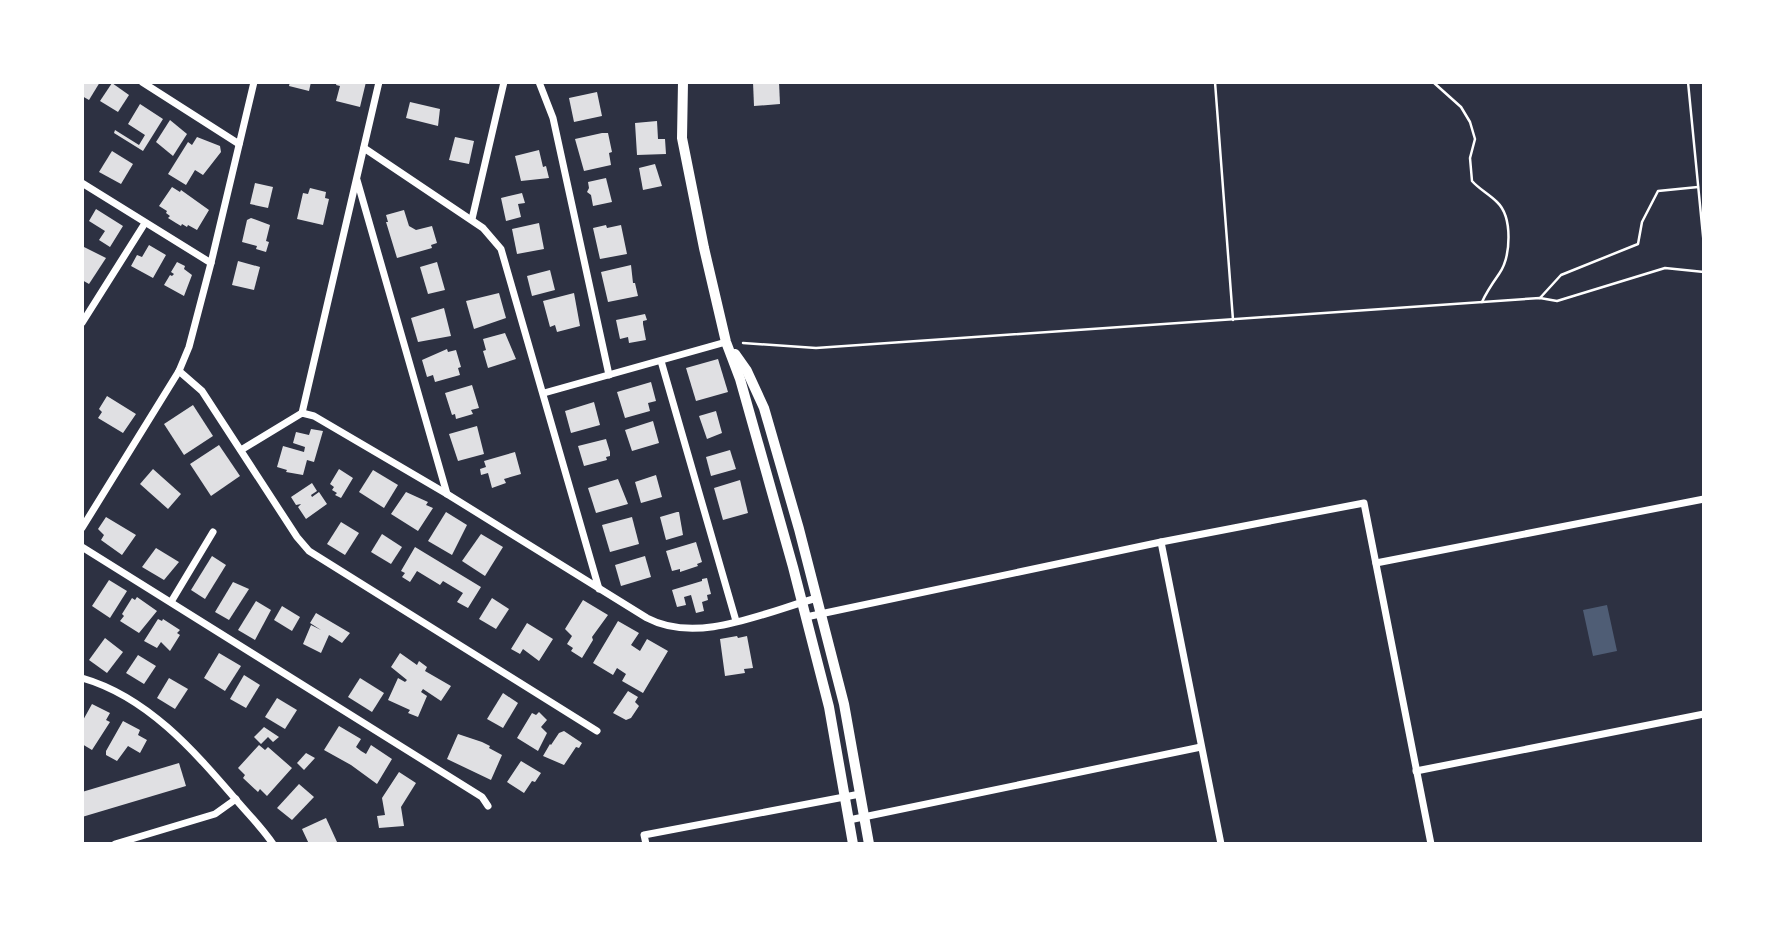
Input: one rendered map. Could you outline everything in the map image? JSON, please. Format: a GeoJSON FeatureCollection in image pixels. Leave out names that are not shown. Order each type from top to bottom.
{"type":"FeatureCollection","features":[{"type":"Feature","properties":{"kind":"street"},"geometry":{"type":"LineString","coordinates":[[142,82],[239,144]]}},
{"type":"Feature","properties":{"kind":"street"},"geometry":{"type":"LineString","coordinates":[[82,528],[179,371],[189,347],[254,82]]}},
{"type":"Feature","properties":{"kind":"street"},"geometry":{"type":"LineString","coordinates":[[241,450],[302,413],[379,82]]}},
{"type":"Feature","properties":{"kind":"street"},"geometry":{"type":"LineString","coordinates":[[472,219],[504,82]]}},
{"type":"Feature","properties":{"kind":"street"},"geometry":{"type":"LineString","coordinates":[[539,82],[555,128],[609,375]]}},
{"type":"Feature","properties":{"kind":"street"},"geometry":{"type":"LineString","coordinates":[[683,82],[682,138],[704,248],[726,342],[740,379],[829,707],[853,844]]}},
{"type":"Feature","properties":{"kind":"street"},"geometry":{"type":"LineString","coordinates":[[364,148],[472,219],[493,237],[506,261],[599,589]]}},
{"type":"Feature","properties":{"kind":"street"},"geometry":{"type":"LineString","coordinates":[[356,179],[447,494]]}},
{"type":"Feature","properties":{"kind":"street"},"geometry":{"type":"LineString","coordinates":[[82,183],[211,263]]}},
{"type":"Feature","properties":{"kind":"street"},"geometry":{"type":"LineString","coordinates":[[82,323],[145,223]]}},
{"type":"Feature","properties":{"kind":"street"},"geometry":{"type":"LineString","coordinates":[[544,393],[726,342]]}},
{"type":"Feature","properties":{"kind":"street"},"geometry":{"type":"LineString","coordinates":[[726,342],[747,371],[764,408],[844,704],[869,844]]}},
{"type":"Feature","properties":{"kind":"street"},"geometry":{"type":"LineString","coordinates":[[661,361],[736,621]]}},
{"type":"Feature","properties":{"kind":"street"},"geometry":{"type":"LineString","coordinates":[[179,371],[202,391],[297,537],[309,551],[597,731]]}},
{"type":"Feature","properties":{"kind":"street"},"geometry":{"type":"LineString","coordinates":[[302,413],[322,420],[647,618],[670,628],[698,630],[817,598]]}},
{"type":"Feature","properties":{"kind":"street"},"geometry":{"type":"LineString","coordinates":[[1376,563],[1704,499]]}},
{"type":"Feature","properties":{"kind":"street"},"geometry":{"type":"LineString","coordinates":[[806,617],[1161,542],[1364,503],[1431,844]]}},
{"type":"Feature","properties":{"kind":"street"},"geometry":{"type":"LineString","coordinates":[[171,602],[213,532]]}},
{"type":"Feature","properties":{"kind":"street"},"geometry":{"type":"LineString","coordinates":[[1161,542],[1221,844]]}},
{"type":"Feature","properties":{"kind":"street"},"geometry":{"type":"LineString","coordinates":[[82,547],[482,797],[488,806]]}},
{"type":"Feature","properties":{"kind":"street"},"geometry":{"type":"LineString","coordinates":[[82,678],[111,688],[144,707],[197,756],[273,844]]}},
{"type":"Feature","properties":{"kind":"street"},"geometry":{"type":"LineString","coordinates":[[1416,771],[1704,713]]}},
{"type":"Feature","properties":{"kind":"street"},"geometry":{"type":"LineString","coordinates":[[849,820],[1201,747]]}},
{"type":"Feature","properties":{"kind":"street"},"geometry":{"type":"LineString","coordinates":[[646,844],[644,835],[860,794]]}},
{"type":"Feature","properties":{"kind":"street"},"geometry":{"type":"LineString","coordinates":[[115,844],[215,814],[236,799]]}},
{"type":"Feature","properties":{"kind":"path"},"geometry":{"type":"LineString","coordinates":[[1215,82],[1233,320]]}},
{"type":"Feature","properties":{"kind":"path"},"geometry":{"type":"LineString","coordinates":[[1433,82],[1461,107],[1470,122],[1475,139],[1470,158],[1472,181],[1497,203],[1506,216],[1507,253],[1500,273],[1489,285],[1482,302]]}},
{"type":"Feature","properties":{"kind":"path"},"geometry":{"type":"LineString","coordinates":[[1688,82],[1704,246]]}},
{"type":"Feature","properties":{"kind":"path"},"geometry":{"type":"LineString","coordinates":[[1540,298],[1561,275],[1639,244],[1643,222],[1658,191],[1698,187]]}},
{"type":"Feature","properties":{"kind":"path"},"geometry":{"type":"LineString","coordinates":[[726,342],[816,348],[1540,298],[1557,300],[1665,268],[1704,272]]}},
{"type":"Feature","properties":{"kind":"water"},"geometry":{"type":"Polygon","coordinates":[[[1607,605],[1617,651],[1593,656],[1583,610],[1607,605]]]}},
{"type":"Feature","properties":{"kind":"building"},"geometry":{"type":"Polygon","coordinates":[[[82,82],[100,82],[89,100],[82,96],[82,82]]]}},
{"type":"Feature","properties":{"kind":"building"},"geometry":{"type":"Polygon","coordinates":[[[290,82],[311,82],[309,91],[289,86],[290,82]]]}},
{"type":"Feature","properties":{"kind":"building"},"geometry":{"type":"Polygon","coordinates":[[[337,82],[366,82],[360,107],[336,101],[340,86],[336,85],[337,82]]]}},
{"type":"Feature","properties":{"kind":"building"},"geometry":{"type":"Polygon","coordinates":[[[753,82],[779,82],[780,104],[754,106],[753,82]]]}},
{"type":"Feature","properties":{"kind":"building"},"geometry":{"type":"Polygon","coordinates":[[[112,83],[129,95],[118,112],[100,101],[112,83]]]}},
{"type":"Feature","properties":{"kind":"building"},"geometry":{"type":"Polygon","coordinates":[[[597,92],[602,116],[574,122],[569,98],[597,92]]]}},
{"type":"Feature","properties":{"kind":"building"},"geometry":{"type":"Polygon","coordinates":[[[410,102],[440,109],[438,126],[406,118],[410,102]]]}},
{"type":"Feature","properties":{"kind":"building"},"geometry":{"type":"Polygon","coordinates":[[[140,104],[163,119],[143,151],[114,133],[115,130],[139,145],[145,135],[128,124],[140,104]]]}},
{"type":"Feature","properties":{"kind":"building"},"geometry":{"type":"Polygon","coordinates":[[[170,120],[187,134],[173,156],[156,142],[170,120]]]}},
{"type":"Feature","properties":{"kind":"building"},"geometry":{"type":"Polygon","coordinates":[[[657,121],[658,139],[665,139],[666,154],[637,155],[635,123],[657,121]]]}},
{"type":"Feature","properties":{"kind":"building"},"geometry":{"type":"Polygon","coordinates":[[[608,133],[612,152],[609,153],[611,165],[584,171],[575,139],[608,133]]]}},
{"type":"Feature","properties":{"kind":"building"},"geometry":{"type":"Polygon","coordinates":[[[197,137],[220,146],[221,152],[203,175],[195,170],[186,185],[168,174],[188,142],[192,145],[197,137]]]}},
{"type":"Feature","properties":{"kind":"building"},"geometry":{"type":"Polygon","coordinates":[[[455,137],[474,141],[469,164],[449,160],[455,137]]]}},
{"type":"Feature","properties":{"kind":"building"},"geometry":{"type":"Polygon","coordinates":[[[539,150],[549,178],[521,181],[515,156],[539,150]]]}},
{"type":"Feature","properties":{"kind":"building"},"geometry":{"type":"Polygon","coordinates":[[[112,151],[133,164],[121,184],[99,172],[112,151]]]}},
{"type":"Feature","properties":{"kind":"building"},"geometry":{"type":"Polygon","coordinates":[[[655,164],[662,186],[643,190],[639,168],[655,164]]]}},
{"type":"Feature","properties":{"kind":"building"},"geometry":{"type":"Polygon","coordinates":[[[606,178],[612,202],[593,206],[591,195],[587,192],[588,182],[606,178]]]}},
{"type":"Feature","properties":{"kind":"building"},"geometry":{"type":"Polygon","coordinates":[[[255,183],[273,187],[268,208],[250,204],[255,183]]]}},
{"type":"Feature","properties":{"kind":"building"},"geometry":{"type":"Polygon","coordinates":[[[172,187],[180,192],[181,190],[209,210],[197,230],[188,225],[181,226],[168,218],[170,216],[167,211],[159,206],[172,187]]]}},
{"type":"Feature","properties":{"kind":"building"},"geometry":{"type":"Polygon","coordinates":[[[310,188],[326,192],[325,198],[329,199],[323,225],[297,219],[303,193],[308,194],[310,188]]]}},
{"type":"Feature","properties":{"kind":"building"},"geometry":{"type":"Polygon","coordinates":[[[522,193],[525,203],[518,204],[521,217],[506,221],[501,198],[522,193]]]}},
{"type":"Feature","properties":{"kind":"building"},"geometry":{"type":"Polygon","coordinates":[[[96,209],[123,226],[110,247],[99,240],[105,231],[89,221],[96,209]]]}},
{"type":"Feature","properties":{"kind":"building"},"geometry":{"type":"Polygon","coordinates":[[[404,210],[409,226],[416,230],[432,226],[437,243],[431,245],[432,248],[397,258],[386,215],[404,210]]]}},
{"type":"Feature","properties":{"kind":"building"},"geometry":{"type":"Polygon","coordinates":[[[251,218],[270,225],[266,252],[242,242],[247,220],[251,218]]]}},
{"type":"Feature","properties":{"kind":"building"},"geometry":{"type":"Polygon","coordinates":[[[539,223],[544,249],[517,254],[512,229],[539,223]]]}},
{"type":"Feature","properties":{"kind":"building"},"geometry":{"type":"Polygon","coordinates":[[[606,225],[607,228],[621,225],[627,254],[600,259],[593,228],[606,225]]]}},
{"type":"Feature","properties":{"kind":"building"},"geometry":{"type":"Polygon","coordinates":[[[149,245],[166,255],[153,278],[131,266],[137,255],[142,257],[149,245]]]}},
{"type":"Feature","properties":{"kind":"building"},"geometry":{"type":"Polygon","coordinates":[[[84,247],[106,258],[89,284],[82,280],[84,247]]]}},
{"type":"Feature","properties":{"kind":"building"},"geometry":{"type":"Polygon","coordinates":[[[238,261],[260,267],[254,290],[232,285],[238,261]]]}},
{"type":"Feature","properties":{"kind":"building"},"geometry":{"type":"Polygon","coordinates":[[[177,262],[185,266],[184,269],[192,275],[184,296],[164,285],[170,275],[174,274],[171,272],[177,262]]]}},
{"type":"Feature","properties":{"kind":"building"},"geometry":{"type":"Polygon","coordinates":[[[437,262],[445,290],[428,294],[420,267],[437,262]]]}},
{"type":"Feature","properties":{"kind":"building"},"geometry":{"type":"Polygon","coordinates":[[[631,265],[638,296],[608,302],[601,272],[631,265]]]}},
{"type":"Feature","properties":{"kind":"building"},"geometry":{"type":"Polygon","coordinates":[[[550,270],[555,290],[532,296],[527,276],[550,270]]]}},
{"type":"Feature","properties":{"kind":"building"},"geometry":{"type":"Polygon","coordinates":[[[499,293],[506,318],[474,329],[466,301],[499,293]]]}},
{"type":"Feature","properties":{"kind":"building"},"geometry":{"type":"Polygon","coordinates":[[[574,293],[580,326],[557,332],[555,325],[550,327],[543,301],[574,293]]]}},
{"type":"Feature","properties":{"kind":"building"},"geometry":{"type":"Polygon","coordinates":[[[444,308],[451,336],[418,342],[411,318],[444,308]]]}},
{"type":"Feature","properties":{"kind":"building"},"geometry":{"type":"Polygon","coordinates":[[[645,314],[647,320],[643,321],[643,324],[646,340],[629,343],[628,337],[620,339],[616,320],[645,314]]]}},
{"type":"Feature","properties":{"kind":"building"},"geometry":{"type":"Polygon","coordinates":[[[505,333],[516,359],[488,368],[483,339],[505,333]]]}},
{"type":"Feature","properties":{"kind":"building"},"geometry":{"type":"Polygon","coordinates":[[[447,349],[448,352],[456,350],[461,367],[458,368],[460,375],[435,382],[433,375],[427,377],[422,360],[447,349]]]}},
{"type":"Feature","properties":{"kind":"building"},"geometry":{"type":"Polygon","coordinates":[[[718,359],[728,392],[696,401],[686,368],[718,359]]]}},
{"type":"Feature","properties":{"kind":"building"},"geometry":{"type":"Polygon","coordinates":[[[651,382],[656,401],[648,403],[650,411],[625,418],[617,392],[651,382]]]}},
{"type":"Feature","properties":{"kind":"building"},"geometry":{"type":"Polygon","coordinates":[[[472,385],[479,408],[471,410],[473,414],[456,419],[455,414],[452,415],[445,393],[472,385]]]}},
{"type":"Feature","properties":{"kind":"building"},"geometry":{"type":"Polygon","coordinates":[[[107,396],[136,414],[123,433],[98,418],[102,412],[99,409],[107,396]]]}},
{"type":"Feature","properties":{"kind":"building"},"geometry":{"type":"Polygon","coordinates":[[[594,402],[600,425],[571,433],[565,411],[594,402]]]}},
{"type":"Feature","properties":{"kind":"building"},"geometry":{"type":"Polygon","coordinates":[[[193,405],[213,436],[184,455],[164,424],[193,405]]]}},
{"type":"Feature","properties":{"kind":"building"},"geometry":{"type":"Polygon","coordinates":[[[716,411],[722,433],[707,439],[699,416],[716,411]]]}},
{"type":"Feature","properties":{"kind":"building"},"geometry":{"type":"Polygon","coordinates":[[[653,421],[659,443],[632,451],[625,430],[653,421]]]}},
{"type":"Feature","properties":{"kind":"building"},"geometry":{"type":"Polygon","coordinates":[[[477,426],[484,454],[458,461],[449,434],[477,426]]]}},
{"type":"Feature","properties":{"kind":"building"},"geometry":{"type":"Polygon","coordinates":[[[311,429],[323,431],[314,462],[307,460],[303,475],[286,472],[287,470],[277,467],[283,446],[304,452],[305,447],[293,443],[296,432],[309,435],[311,429]]]}},
{"type":"Feature","properties":{"kind":"building"},"geometry":{"type":"Polygon","coordinates":[[[606,439],[610,452],[607,460],[584,466],[578,446],[606,439]]]}},
{"type":"Feature","properties":{"kind":"building"},"geometry":{"type":"Polygon","coordinates":[[[219,445],[240,476],[211,496],[190,464],[219,445]]]}},
{"type":"Feature","properties":{"kind":"building"},"geometry":{"type":"Polygon","coordinates":[[[730,450],[736,469],[711,476],[706,457],[730,450]]]}},
{"type":"Feature","properties":{"kind":"building"},"geometry":{"type":"Polygon","coordinates":[[[515,452],[521,474],[504,479],[506,483],[492,488],[488,473],[481,475],[480,469],[486,467],[484,461],[515,452]]]}},
{"type":"Feature","properties":{"kind":"building"},"geometry":{"type":"Polygon","coordinates":[[[153,469],[181,494],[168,509],[140,484],[153,469]]]}},
{"type":"Feature","properties":{"kind":"building"},"geometry":{"type":"Polygon","coordinates":[[[339,469],[353,478],[341,498],[335,495],[337,493],[332,490],[334,487],[330,484],[339,469]]]}},
{"type":"Feature","properties":{"kind":"building"},"geometry":{"type":"Polygon","coordinates":[[[373,470],[398,485],[384,508],[359,492],[373,470]]]}},
{"type":"Feature","properties":{"kind":"building"},"geometry":{"type":"Polygon","coordinates":[[[656,475],[662,497],[641,503],[635,482],[656,475]]]}},
{"type":"Feature","properties":{"kind":"building"},"geometry":{"type":"Polygon","coordinates":[[[618,479],[628,504],[596,513],[588,488],[618,479]]]}},
{"type":"Feature","properties":{"kind":"building"},"geometry":{"type":"Polygon","coordinates":[[[740,480],[748,513],[723,520],[714,488],[740,480]]]}},
{"type":"Feature","properties":{"kind":"building"},"geometry":{"type":"Polygon","coordinates":[[[312,483],[317,491],[312,497],[319,492],[327,504],[306,519],[298,507],[301,504],[296,505],[291,497],[312,483]]]}},
{"type":"Feature","properties":{"kind":"building"},"geometry":{"type":"Polygon","coordinates":[[[406,492],[428,502],[426,505],[433,508],[418,531],[391,514],[406,492]]]}},
{"type":"Feature","properties":{"kind":"building"},"geometry":{"type":"Polygon","coordinates":[[[446,512],[467,525],[452,555],[428,541],[446,512]]]}},
{"type":"Feature","properties":{"kind":"building"},"geometry":{"type":"Polygon","coordinates":[[[679,512],[683,535],[666,540],[660,517],[679,512]]]}},
{"type":"Feature","properties":{"kind":"building"},"geometry":{"type":"Polygon","coordinates":[[[106,517],[136,535],[122,555],[101,540],[104,535],[98,529],[106,517]]]}},
{"type":"Feature","properties":{"kind":"building"},"geometry":{"type":"Polygon","coordinates":[[[632,517],[639,544],[610,552],[602,525],[632,517]]]}},
{"type":"Feature","properties":{"kind":"building"},"geometry":{"type":"Polygon","coordinates":[[[341,522],[359,533],[345,555],[327,544],[341,522]]]}},
{"type":"Feature","properties":{"kind":"building"},"geometry":{"type":"Polygon","coordinates":[[[382,534],[402,547],[391,564],[371,552],[382,534]]]}},
{"type":"Feature","properties":{"kind":"building"},"geometry":{"type":"Polygon","coordinates":[[[481,534],[503,547],[485,576],[462,561],[481,534]]]}},
{"type":"Feature","properties":{"kind":"building"},"geometry":{"type":"Polygon","coordinates":[[[696,542],[702,562],[680,572],[680,569],[672,571],[666,551],[696,542]]]}},
{"type":"Feature","properties":{"kind":"building"},"geometry":{"type":"Polygon","coordinates":[[[415,547],[481,587],[468,608],[457,602],[463,593],[443,581],[440,585],[417,571],[410,582],[402,577],[405,573],[401,571],[415,547]]]}},
{"type":"Feature","properties":{"kind":"building"},"geometry":{"type":"Polygon","coordinates":[[[156,548],[179,562],[164,580],[142,567],[156,548]]]}},
{"type":"Feature","properties":{"kind":"building"},"geometry":{"type":"Polygon","coordinates":[[[212,556],[226,565],[205,599],[191,590],[212,556]]]}},
{"type":"Feature","properties":{"kind":"building"},"geometry":{"type":"Polygon","coordinates":[[[645,556],[651,577],[621,586],[615,565],[645,556]]]}},
{"type":"Feature","properties":{"kind":"building"},"geometry":{"type":"Polygon","coordinates":[[[707,578],[711,594],[707,595],[708,600],[702,602],[704,611],[696,613],[691,595],[684,597],[686,605],[677,607],[672,590],[707,578]]]}},
{"type":"Feature","properties":{"kind":"building"},"geometry":{"type":"Polygon","coordinates":[[[109,580],[127,591],[110,618],[92,606],[109,580]]]}},
{"type":"Feature","properties":{"kind":"building"},"geometry":{"type":"Polygon","coordinates":[[[233,582],[249,589],[229,620],[215,612],[233,582]]]}},
{"type":"Feature","properties":{"kind":"building"},"geometry":{"type":"Polygon","coordinates":[[[137,597],[157,611],[139,633],[120,621],[132,598],[135,600],[137,597]]]}},
{"type":"Feature","properties":{"kind":"building"},"geometry":{"type":"Polygon","coordinates":[[[492,598],[509,609],[496,629],[479,619],[492,598]]]}},
{"type":"Feature","properties":{"kind":"building"},"geometry":{"type":"Polygon","coordinates":[[[583,600],[608,615],[592,637],[593,640],[582,658],[571,651],[573,648],[567,644],[572,636],[565,629],[583,600]]]}},
{"type":"Feature","properties":{"kind":"building"},"geometry":{"type":"Polygon","coordinates":[[[256,601],[271,610],[255,640],[238,630],[256,601]]]}},
{"type":"Feature","properties":{"kind":"building"},"geometry":{"type":"Polygon","coordinates":[[[282,606],[300,617],[292,631],[274,620],[282,606]]]}},
{"type":"Feature","properties":{"kind":"building"},"geometry":{"type":"Polygon","coordinates":[[[316,613],[350,633],[342,643],[329,635],[321,653],[303,644],[311,625],[321,630],[310,623],[316,613]]]}},
{"type":"Feature","properties":{"kind":"building"},"geometry":{"type":"Polygon","coordinates":[[[158,619],[163,619],[180,630],[177,633],[180,635],[170,651],[161,642],[157,648],[144,641],[158,619]]]}},
{"type":"Feature","properties":{"kind":"building"},"geometry":{"type":"Polygon","coordinates":[[[618,621],[639,633],[631,645],[640,651],[647,639],[668,651],[643,693],[622,681],[626,674],[617,668],[613,675],[593,663],[618,621]]]}},
{"type":"Feature","properties":{"kind":"building"},"geometry":{"type":"Polygon","coordinates":[[[527,623],[553,639],[539,661],[523,649],[520,654],[511,649],[527,623]]]}},
{"type":"Feature","properties":{"kind":"building"},"geometry":{"type":"Polygon","coordinates":[[[747,636],[753,668],[744,669],[745,673],[725,676],[720,639],[747,636]]]}},
{"type":"Feature","properties":{"kind":"building"},"geometry":{"type":"Polygon","coordinates":[[[105,638],[123,652],[107,673],[89,660],[105,638]]]}},
{"type":"Feature","properties":{"kind":"building"},"geometry":{"type":"Polygon","coordinates":[[[219,653],[241,666],[225,691],[204,678],[219,653]]]}},
{"type":"Feature","properties":{"kind":"building"},"geometry":{"type":"Polygon","coordinates":[[[400,653],[417,665],[419,661],[427,667],[425,671],[451,686],[441,701],[423,689],[421,692],[427,696],[418,717],[408,713],[410,710],[388,700],[398,678],[405,682],[407,680],[391,667],[400,653]]]}},
{"type":"Feature","properties":{"kind":"building"},"geometry":{"type":"Polygon","coordinates":[[[138,655],[156,666],[144,684],[126,673],[138,655]]]}},
{"type":"Feature","properties":{"kind":"building"},"geometry":{"type":"Polygon","coordinates":[[[244,675],[260,685],[246,708],[230,699],[244,675]]]}},
{"type":"Feature","properties":{"kind":"building"},"geometry":{"type":"Polygon","coordinates":[[[169,678],[188,689],[175,709],[157,698],[169,678]]]}},
{"type":"Feature","properties":{"kind":"building"},"geometry":{"type":"Polygon","coordinates":[[[360,678],[384,693],[372,712],[348,697],[360,678]]]}},
{"type":"Feature","properties":{"kind":"building"},"geometry":{"type":"Polygon","coordinates":[[[628,691],[638,697],[635,702],[639,706],[631,718],[626,720],[613,713],[628,691]]]}},
{"type":"Feature","properties":{"kind":"building"},"geometry":{"type":"Polygon","coordinates":[[[503,693],[518,703],[503,728],[487,719],[503,693]]]}},
{"type":"Feature","properties":{"kind":"building"},"geometry":{"type":"Polygon","coordinates":[[[277,698],[297,710],[285,729],[265,717],[277,698]]]}},
{"type":"Feature","properties":{"kind":"building"},"geometry":{"type":"Polygon","coordinates":[[[92,704],[110,713],[106,720],[110,722],[92,750],[82,744],[82,722],[92,704]]]}},
{"type":"Feature","properties":{"kind":"building"},"geometry":{"type":"Polygon","coordinates":[[[539,712],[547,720],[541,727],[547,733],[538,751],[517,738],[532,713],[536,715],[539,712]]]}},
{"type":"Feature","properties":{"kind":"building"},"geometry":{"type":"Polygon","coordinates":[[[123,721],[140,730],[138,735],[147,740],[140,753],[128,746],[117,761],[106,755],[106,751],[123,721]]]}},
{"type":"Feature","properties":{"kind":"building"},"geometry":{"type":"Polygon","coordinates":[[[339,726],[361,739],[356,747],[361,751],[366,754],[371,745],[392,759],[377,784],[324,750],[339,726]]]}},
{"type":"Feature","properties":{"kind":"building"},"geometry":{"type":"Polygon","coordinates":[[[264,727],[279,737],[273,742],[268,737],[261,744],[254,737],[264,727]]]}},
{"type":"Feature","properties":{"kind":"building"},"geometry":{"type":"Polygon","coordinates":[[[564,731],[582,743],[579,748],[576,747],[564,765],[543,756],[559,733],[564,731]]]}},
{"type":"Feature","properties":{"kind":"building"},"geometry":{"type":"Polygon","coordinates":[[[458,734],[482,742],[502,755],[491,780],[447,759],[458,734]]]}},
{"type":"Feature","properties":{"kind":"building"},"geometry":{"type":"Polygon","coordinates":[[[259,745],[265,750],[268,747],[292,768],[267,796],[260,789],[258,792],[243,778],[245,775],[238,768],[259,745]]]}},
{"type":"Feature","properties":{"kind":"building"},"geometry":{"type":"Polygon","coordinates":[[[306,753],[315,758],[304,770],[297,763],[306,753]]]}},
{"type":"Feature","properties":{"kind":"building"},"geometry":{"type":"Polygon","coordinates":[[[521,761],[541,773],[524,793],[507,782],[521,761]]]}},
{"type":"Feature","properties":{"kind":"building"},"geometry":{"type":"Polygon","coordinates":[[[179,763],[186,786],[82,817],[82,792],[179,763]]]}},
{"type":"Feature","properties":{"kind":"building"},"geometry":{"type":"Polygon","coordinates":[[[399,772],[416,783],[401,807],[404,826],[379,828],[377,816],[385,815],[382,798],[399,772]]]}},
{"type":"Feature","properties":{"kind":"building"},"geometry":{"type":"Polygon","coordinates":[[[299,784],[314,797],[292,820],[277,808],[299,784]]]}},
{"type":"Feature","properties":{"kind":"building"},"geometry":{"type":"Polygon","coordinates":[[[326,818],[337,842],[309,844],[302,829],[326,818]]]}}]}
